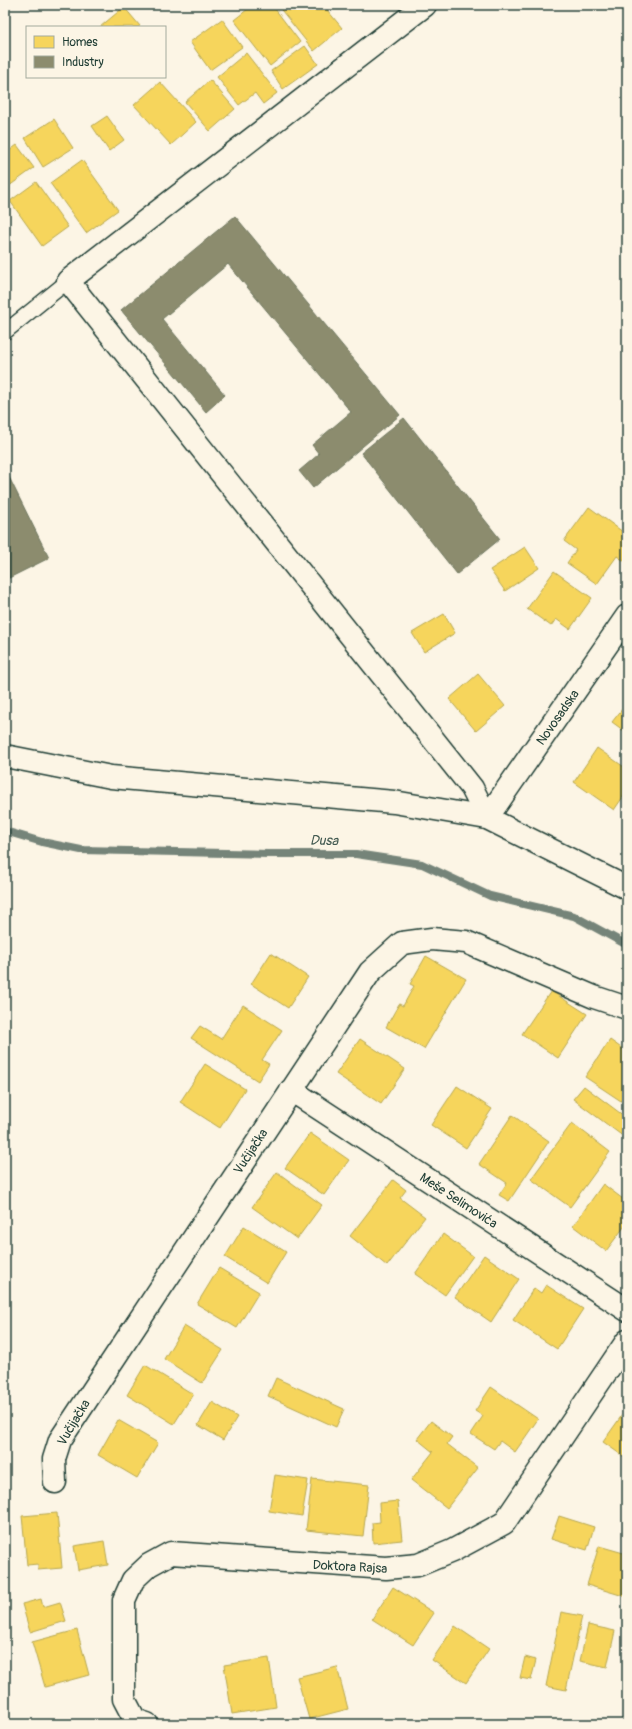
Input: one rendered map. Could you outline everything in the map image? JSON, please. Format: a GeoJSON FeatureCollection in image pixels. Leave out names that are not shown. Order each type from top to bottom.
{"type":"FeatureCollection","features":[{"type":"Feature","properties":{"kind":"street"},"geometry":{"type":"LineString","coordinates":[[425,5],[68,281],[472,788],[487,818]]}},
{"type":"Feature","properties":{"kind":"street","name":"Novosadska"},"geometry":{"type":"LineString","coordinates":[[487,818],[627,616]]}},
{"type":"Feature","properties":{"kind":"street"},"geometry":{"type":"LineString","coordinates":[[5,756],[111,777],[394,802],[487,818],[627,888]]}},
{"type":"Feature","properties":{"kind":"street","name":"Vučijačka"},"geometry":{"type":"LineString","coordinates":[[55,1482],[54,1459],[60,1440],[370,972],[402,943],[432,939],[466,942],[594,997],[627,1008]]}},
{"type":"Feature","properties":{"kind":"street","name":"Meše Selimovića"},"geometry":{"type":"LineString","coordinates":[[291,1090],[627,1310]]}},
{"type":"Feature","properties":{"kind":"street","name":"Doktora Rajsa"},"geometry":{"type":"LineString","coordinates":[[147,1724],[135,1720],[124,1699],[124,1600],[134,1580],[149,1565],[171,1553],[386,1568],[418,1565],[452,1551],[504,1523],[627,1341]]}},
{"type":"Feature","properties":{"kind":"lane"},"geometry":{"type":"LineString","coordinates":[[5,332],[68,281]]}},
{"type":"Feature","properties":{"kind":"building: Homes"},"geometry":{"type":"Polygon","coordinates":[[[253,5],[272,5],[300,42],[270,66],[234,20],[253,5]]]}},
{"type":"Feature","properties":{"kind":"building: Homes"},"geometry":{"type":"Polygon","coordinates":[[[323,5],[342,28],[314,51],[278,6],[323,5]]]}},
{"type":"Feature","properties":{"kind":"building: Homes"},"geometry":{"type":"Polygon","coordinates":[[[124,7],[140,26],[101,26],[124,7]]]}},
{"type":"Feature","properties":{"kind":"building: Homes"},"geometry":{"type":"Polygon","coordinates":[[[222,19],[242,47],[210,70],[190,42],[222,19]]]}},
{"type":"Feature","properties":{"kind":"building: Homes"},"geometry":{"type":"Polygon","coordinates":[[[305,46],[318,64],[283,89],[271,71],[305,46]]]}},
{"type":"Feature","properties":{"kind":"building: Homes"},"geometry":{"type":"Polygon","coordinates":[[[246,53],[277,93],[263,104],[255,93],[239,105],[217,77],[246,53]]]}},
{"type":"Feature","properties":{"kind":"building: Homes"},"geometry":{"type":"Polygon","coordinates":[[[210,80],[235,109],[210,131],[185,102],[210,80]]]}},
{"type":"Feature","properties":{"kind":"building: Homes"},"geometry":{"type":"Polygon","coordinates":[[[160,82],[196,122],[171,145],[134,105],[160,82]]]}},
{"type":"Feature","properties":{"kind":"building: Homes"},"geometry":{"type":"Polygon","coordinates":[[[107,116],[124,140],[109,151],[92,126],[107,116]]]}},
{"type":"Feature","properties":{"kind":"building: Homes"},"geometry":{"type":"Polygon","coordinates":[[[54,119],[73,148],[43,167],[25,138],[54,119]]]}},
{"type":"Feature","properties":{"kind":"building: Homes"},"geometry":{"type":"Polygon","coordinates":[[[17,145],[34,168],[5,189],[5,154],[17,145]]]}},
{"type":"Feature","properties":{"kind":"building: Homes"},"geometry":{"type":"Polygon","coordinates":[[[82,160],[118,210],[86,233],[50,183],[82,160]]]}},
{"type":"Feature","properties":{"kind":"building: Homes"},"geometry":{"type":"Polygon","coordinates":[[[36,182],[68,227],[42,246],[10,201],[36,182]]]}},
{"type":"Feature","properties":{"kind":"building: Homes"},"geometry":{"type":"Polygon","coordinates":[[[589,507],[627,535],[627,557],[624,561],[617,556],[597,584],[567,563],[576,550],[564,541],[589,507]]]}},
{"type":"Feature","properties":{"kind":"building: Homes"},"geometry":{"type":"Polygon","coordinates":[[[525,547],[539,568],[505,591],[490,570],[525,547]]]}},
{"type":"Feature","properties":{"kind":"building: Homes"},"geometry":{"type":"Polygon","coordinates":[[[554,571],[592,598],[570,629],[556,619],[551,626],[527,609],[554,571]]]}},
{"type":"Feature","properties":{"kind":"building: Homes"},"geometry":{"type":"Polygon","coordinates":[[[444,614],[455,633],[424,652],[412,633],[444,614]]]}},
{"type":"Feature","properties":{"kind":"building: Homes"},"geometry":{"type":"Polygon","coordinates":[[[478,674],[505,706],[476,731],[449,699],[478,674]]]}},
{"type":"Feature","properties":{"kind":"building: Homes"},"geometry":{"type":"Polygon","coordinates":[[[627,703],[627,733],[612,722],[627,703]]]}},
{"type":"Feature","properties":{"kind":"building: Homes"},"geometry":{"type":"Polygon","coordinates":[[[597,748],[627,769],[627,791],[614,810],[574,782],[597,748]]]}},
{"type":"Feature","properties":{"kind":"building: Homes"},"geometry":{"type":"Polygon","coordinates":[[[271,953],[308,977],[288,1008],[251,984],[271,953]]]}},
{"type":"Feature","properties":{"kind":"building: Homes"},"geometry":{"type":"Polygon","coordinates":[[[426,956],[466,979],[424,1049],[386,1027],[399,1004],[403,1006],[414,986],[410,984],[426,956]]]}},
{"type":"Feature","properties":{"kind":"building: Homes"},"geometry":{"type":"Polygon","coordinates":[[[551,991],[587,1014],[558,1058],[522,1034],[551,991]]]}},
{"type":"Feature","properties":{"kind":"building: Homes"},"geometry":{"type":"Polygon","coordinates":[[[243,1005],[282,1030],[262,1060],[269,1064],[258,1081],[191,1038],[200,1026],[221,1039],[243,1005]]]}},
{"type":"Feature","properties":{"kind":"building: Homes"},"geometry":{"type":"Polygon","coordinates":[[[360,1039],[405,1069],[381,1104],[336,1074],[360,1039]]]}},
{"type":"Feature","properties":{"kind":"building: Homes"},"geometry":{"type":"Polygon","coordinates":[[[610,1040],[627,1052],[627,1098],[624,1103],[585,1077],[610,1040]]]}},
{"type":"Feature","properties":{"kind":"building: Homes"},"geometry":{"type":"Polygon","coordinates":[[[205,1064],[245,1089],[220,1128],[180,1102],[205,1064]]]}},
{"type":"Feature","properties":{"kind":"building: Homes"},"geometry":{"type":"Polygon","coordinates":[[[457,1086],[492,1109],[466,1148],[431,1125],[457,1086]]]}},
{"type":"Feature","properties":{"kind":"building: Homes"},"geometry":{"type":"Polygon","coordinates":[[[584,1086],[624,1116],[627,1112],[627,1134],[624,1137],[573,1099],[584,1086]]]}},
{"type":"Feature","properties":{"kind":"building: Homes"},"geometry":{"type":"Polygon","coordinates":[[[512,1115],[549,1141],[509,1201],[499,1195],[507,1183],[479,1164],[512,1115]]]}},
{"type":"Feature","properties":{"kind":"building: Homes"},"geometry":{"type":"Polygon","coordinates":[[[572,1123],[610,1152],[570,1207],[531,1179],[572,1123]]]}},
{"type":"Feature","properties":{"kind":"building: Homes"},"geometry":{"type":"Polygon","coordinates":[[[310,1133],[349,1160],[324,1195],[285,1168],[310,1133]]]}},
{"type":"Feature","properties":{"kind":"building: Homes"},"geometry":{"type":"Polygon","coordinates":[[[277,1172],[322,1205],[297,1239],[252,1207],[277,1172]]]}},
{"type":"Feature","properties":{"kind":"building: Homes"},"geometry":{"type":"Polygon","coordinates":[[[393,1180],[406,1190],[400,1198],[425,1217],[387,1266],[350,1236],[393,1180]]]}},
{"type":"Feature","properties":{"kind":"building: Homes"},"geometry":{"type":"Polygon","coordinates":[[[603,1184],[627,1202],[627,1223],[606,1251],[573,1226],[603,1184]]]}},
{"type":"Feature","properties":{"kind":"building: Homes"},"geometry":{"type":"Polygon","coordinates":[[[244,1226],[286,1252],[267,1283],[225,1257],[244,1226]]]}},
{"type":"Feature","properties":{"kind":"building: Homes"},"geometry":{"type":"Polygon","coordinates":[[[443,1234],[473,1256],[445,1295],[415,1274],[443,1234]]]}},
{"type":"Feature","properties":{"kind":"building: Homes"},"geometry":{"type":"Polygon","coordinates":[[[484,1255],[519,1279],[491,1322],[455,1297],[484,1255]]]}},
{"type":"Feature","properties":{"kind":"building: Homes"},"geometry":{"type":"Polygon","coordinates":[[[219,1268],[259,1292],[237,1328],[197,1304],[219,1268]]]}},
{"type":"Feature","properties":{"kind":"building: Homes"},"geometry":{"type":"Polygon","coordinates":[[[546,1285],[583,1309],[557,1349],[513,1320],[534,1288],[541,1293],[546,1285]]]}},
{"type":"Feature","properties":{"kind":"building: Homes"},"geometry":{"type":"Polygon","coordinates":[[[184,1326],[223,1350],[202,1383],[164,1359],[184,1326]]]}},
{"type":"Feature","properties":{"kind":"building: Homes"},"geometry":{"type":"Polygon","coordinates":[[[145,1365],[193,1394],[174,1424],[127,1395],[145,1365]]]}},
{"type":"Feature","properties":{"kind":"building: Homes"},"geometry":{"type":"Polygon","coordinates":[[[276,1378],[344,1409],[336,1427],[268,1396],[276,1378]]]}},
{"type":"Feature","properties":{"kind":"building: Homes"},"geometry":{"type":"Polygon","coordinates":[[[491,1387],[538,1419],[515,1452],[500,1441],[494,1449],[471,1434],[483,1416],[475,1411],[491,1387]]]}},
{"type":"Feature","properties":{"kind":"building: Homes"},"geometry":{"type":"Polygon","coordinates":[[[212,1402],[237,1417],[223,1440],[198,1425],[212,1402]]]}},
{"type":"Feature","properties":{"kind":"building: Homes"},"geometry":{"type":"Polygon","coordinates":[[[625,1411],[627,1412],[627,1459],[603,1442],[625,1411]]]}},
{"type":"Feature","properties":{"kind":"building: Homes"},"geometry":{"type":"Polygon","coordinates":[[[118,1420],[158,1443],[137,1478],[98,1455],[118,1420]]]}},
{"type":"Feature","properties":{"kind":"building: Homes"},"geometry":{"type":"Polygon","coordinates":[[[431,1421],[452,1437],[447,1444],[478,1468],[447,1508],[411,1480],[433,1452],[417,1439],[431,1421]]]}},
{"type":"Feature","properties":{"kind":"building: Homes"},"geometry":{"type":"Polygon","coordinates":[[[275,1475],[308,1480],[302,1516],[269,1511],[275,1475]]]}},
{"type":"Feature","properties":{"kind":"building: Homes"},"geometry":{"type":"Polygon","coordinates":[[[312,1479],[369,1485],[363,1536],[306,1530],[312,1479]]]}},
{"type":"Feature","properties":{"kind":"building: Homes"},"geometry":{"type":"Polygon","coordinates":[[[398,1501],[402,1540],[373,1543],[372,1523],[380,1522],[379,1503],[398,1501]]]}},
{"type":"Feature","properties":{"kind":"building: Homes"},"geometry":{"type":"Polygon","coordinates":[[[57,1513],[62,1568],[38,1570],[38,1564],[27,1565],[22,1516],[57,1513]]]}},
{"type":"Feature","properties":{"kind":"building: Homes"},"geometry":{"type":"Polygon","coordinates":[[[559,1516],[594,1527],[587,1550],[551,1539],[559,1516]]]}},
{"type":"Feature","properties":{"kind":"building: Homes"},"geometry":{"type":"Polygon","coordinates":[[[104,1541],[108,1565],[78,1570],[74,1546],[104,1541]]]}},
{"type":"Feature","properties":{"kind":"building: Homes"},"geometry":{"type":"Polygon","coordinates":[[[599,1546],[627,1554],[627,1597],[587,1585],[599,1546]]]}},
{"type":"Feature","properties":{"kind":"building: Homes"},"geometry":{"type":"Polygon","coordinates":[[[393,1587],[434,1613],[413,1645],[372,1619],[393,1587]]]}},
{"type":"Feature","properties":{"kind":"building: Homes"},"geometry":{"type":"Polygon","coordinates":[[[41,1599],[43,1607],[60,1602],[66,1621],[30,1632],[22,1604],[41,1599]]]}},
{"type":"Feature","properties":{"kind":"building: Homes"},"geometry":{"type":"Polygon","coordinates":[[[561,1612],[582,1616],[566,1690],[546,1686],[561,1612]]]}},
{"type":"Feature","properties":{"kind":"building: Homes"},"geometry":{"type":"Polygon","coordinates":[[[588,1625],[615,1631],[607,1667],[580,1661],[588,1625]]]}},
{"type":"Feature","properties":{"kind":"building: Homes"},"geometry":{"type":"Polygon","coordinates":[[[455,1626],[489,1649],[466,1683],[432,1660],[455,1626]]]}},
{"type":"Feature","properties":{"kind":"building: Homes"},"geometry":{"type":"Polygon","coordinates":[[[77,1630],[89,1675],[45,1687],[32,1642],[77,1630]]]}},
{"type":"Feature","properties":{"kind":"building: Homes"},"geometry":{"type":"Polygon","coordinates":[[[525,1657],[536,1660],[531,1680],[520,1678],[525,1657]]]}},
{"type":"Feature","properties":{"kind":"building: Homes"},"geometry":{"type":"Polygon","coordinates":[[[269,1658],[276,1707],[232,1714],[224,1665],[269,1658]]]}},
{"type":"Feature","properties":{"kind":"building: Homes"},"geometry":{"type":"Polygon","coordinates":[[[337,1667],[348,1709],[309,1719],[297,1677],[337,1667]]]}},
{"type":"Feature","properties":{"kind":"building: Industry"},"geometry":{"type":"Polygon","coordinates":[[[235,216],[400,415],[313,488],[299,471],[319,454],[312,445],[351,412],[228,264],[162,319],[225,395],[206,412],[121,310],[235,216]]]}},
{"type":"Feature","properties":{"kind":"building: Industry"},"geometry":{"type":"Polygon","coordinates":[[[404,418],[500,539],[457,574],[361,453],[404,418]]]}},
{"type":"Feature","properties":{"kind":"building: Industry"},"geometry":{"type":"Polygon","coordinates":[[[5,469],[49,558],[5,580],[5,469]]]}},
{"type":"Feature","properties":{"kind":"waterway","name":"Dusa"},"geometry":{"type":"LineString","coordinates":[[5,831],[42,842],[81,850],[268,854],[356,854],[422,864],[490,896],[574,916],[627,945]]}}]}
